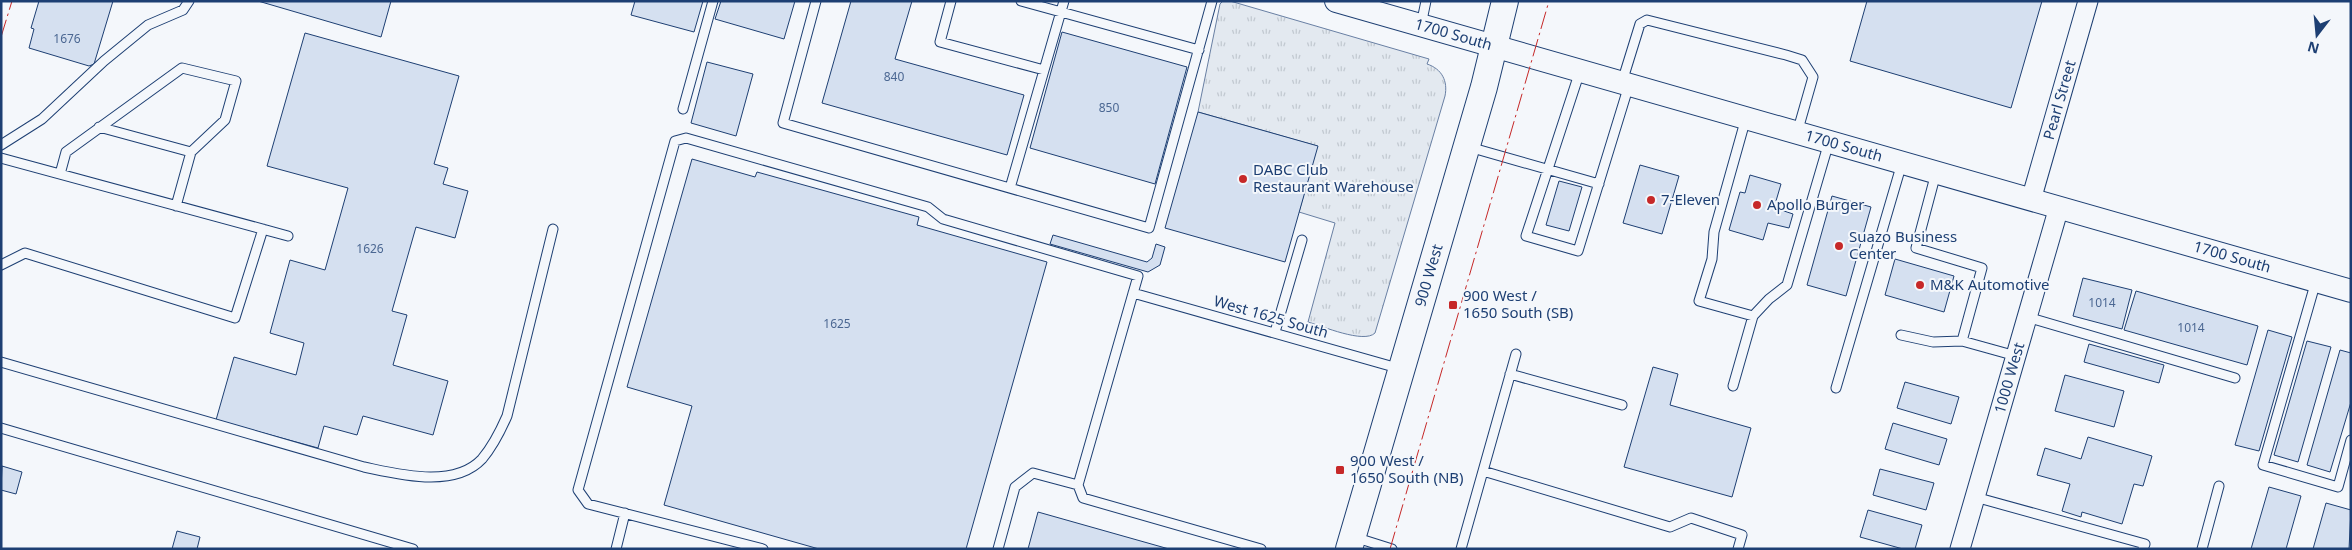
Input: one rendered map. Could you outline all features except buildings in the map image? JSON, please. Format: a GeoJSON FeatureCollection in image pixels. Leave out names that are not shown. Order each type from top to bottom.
{"type":"FeatureCollection","features":[{"type":"Feature","properties":{"kind":"main road","name":"900 West"},"geometry":{"type":"LineString","coordinates":[[1350,543],[1466,147],[1505,1]]}},
{"type":"Feature","properties":{"kind":"street","name":"1700 South"},"geometry":{"type":"LineString","coordinates":[[1336,1],[1376,7],[1421,25],[2351,291]]}},
{"type":"Feature","properties":{"kind":"street","name":"Pearl Street"},"geometry":{"type":"LineString","coordinates":[[2032,200],[2088,1]]}},
{"type":"Feature","properties":{"kind":"street","name":"1000 West"},"geometry":{"type":"LineString","coordinates":[[1960,549],[2059,207]]}},
{"type":"Feature","properties":{"kind":"lane"},"geometry":{"type":"LineString","coordinates":[[1,145],[42,119],[104,61],[148,25],[182,10],[189,1]]}},
{"type":"Feature","properties":{"kind":"lane"},"geometry":{"type":"LineString","coordinates":[[683,109],[713,1]]}},
{"type":"Feature","properties":{"kind":"lane"},"geometry":{"type":"LineString","coordinates":[[816,1],[783,123],[1149,228],[1212,1]]}},
{"type":"Feature","properties":{"kind":"lane"},"geometry":{"type":"LineString","coordinates":[[951,1],[940,42],[1044,70]]}},
{"type":"Feature","properties":{"kind":"lane"},"geometry":{"type":"LineString","coordinates":[[1021,1],[1198,50]]}},
{"type":"Feature","properties":{"kind":"lane"},"geometry":{"type":"LineString","coordinates":[[1010,188],[1064,1]]}},
{"type":"Feature","properties":{"kind":"lane"},"geometry":{"type":"LineString","coordinates":[[1421,25],[1426,1]]}},
{"type":"Feature","properties":{"kind":"lane"},"geometry":{"type":"LineString","coordinates":[[1580,71],[1526,236],[1578,250],[1626,84],[1640,24],[1647,20],[1802,60],[1813,77],[1797,133]]}},
{"type":"Feature","properties":{"kind":"lane"},"geometry":{"type":"LineString","coordinates":[[60,174],[66,152],[182,68],[236,81],[226,120],[191,152],[176,206]]}},
{"type":"Feature","properties":{"kind":"lane"},"geometry":{"type":"LineString","coordinates":[[1746,118],[1714,232],[1712,259],[1699,301],[1753,316]]}},
{"type":"Feature","properties":{"kind":"lane"},"geometry":{"type":"LineString","coordinates":[[100,127],[191,152]]}},
{"type":"Feature","properties":{"kind":"lane"},"geometry":{"type":"LineString","coordinates":[[763,549],[588,504],[578,490],[674,142],[686,138],[928,207],[942,219],[1138,276],[1078,485],[1083,498],[1261,549]]}},
{"type":"Feature","properties":{"kind":"lane"},"geometry":{"type":"LineString","coordinates":[[1733,386],[1753,316],[1787,285],[1829,142]]}},
{"type":"Feature","properties":{"kind":"lane"},"geometry":{"type":"LineString","coordinates":[[1466,147],[1598,184]]}},
{"type":"Feature","properties":{"kind":"lane"},"geometry":{"type":"LineString","coordinates":[[1,158],[288,236]]}},
{"type":"Feature","properties":{"kind":"lane"},"geometry":{"type":"LineString","coordinates":[[1836,388],[1902,163]]}},
{"type":"Feature","properties":{"kind":"lane"},"geometry":{"type":"LineString","coordinates":[[1936,172],[1916,248],[1982,268],[1962,341]]}},
{"type":"Feature","properties":{"kind":"lane"},"geometry":{"type":"LineString","coordinates":[[1,362],[364,467],[395,473],[440,476],[462,472],[480,461],[494,443],[507,416],[553,228]]}},
{"type":"Feature","properties":{"kind":"lane"},"geometry":{"type":"LineString","coordinates":[[1,265],[25,253],[235,318],[263,230]]}},
{"type":"Feature","properties":{"kind":"lane"},"geometry":{"type":"LineString","coordinates":[[1275,332],[1302,240]]}},
{"type":"Feature","properties":{"kind":"lane"},"geometry":{"type":"LineString","coordinates":[[2316,281],[2263,465],[2338,487],[2351,440]]}},
{"type":"Feature","properties":{"kind":"lane","name":"West 1625 South"},"geometry":{"type":"LineString","coordinates":[[1133,293],[1275,332],[1401,370]]}},
{"type":"Feature","properties":{"kind":"lane"},"geometry":{"type":"LineString","coordinates":[[2027,318],[2236,378]]}},
{"type":"Feature","properties":{"kind":"lane"},"geometry":{"type":"LineString","coordinates":[[1900,335],[1933,342],[1962,341],[2016,356]]}},
{"type":"Feature","properties":{"kind":"lane"},"geometry":{"type":"LineString","coordinates":[[1461,549],[1516,354]]}},
{"type":"Feature","properties":{"kind":"lane"},"geometry":{"type":"LineString","coordinates":[[1510,374],[1622,405]]}},
{"type":"Feature","properties":{"kind":"lane"},"geometry":{"type":"LineString","coordinates":[[1,428],[413,549]]}},
{"type":"Feature","properties":{"kind":"lane"},"geometry":{"type":"LineString","coordinates":[[1483,471],[1670,527],[1691,518],[1742,535],[1738,549]]}},
{"type":"Feature","properties":{"kind":"lane"},"geometry":{"type":"LineString","coordinates":[[998,549],[1015,487],[1033,473],[1078,485]]}},
{"type":"Feature","properties":{"kind":"lane"},"geometry":{"type":"LineString","coordinates":[[2202,549],[2219,486]]}},
{"type":"Feature","properties":{"kind":"lane"},"geometry":{"type":"LineString","coordinates":[[1975,497],[2145,544],[2143,549]]}},
{"type":"Feature","properties":{"kind":"lane"},"geometry":{"type":"LineString","coordinates":[[616,549],[625,513]]}},
{"type":"Feature","properties":{"kind":"lane"},"geometry":{"type":"LineString","coordinates":[[1350,543],[1392,549]]}},
{"type":"Feature","properties":{"kind":"green space"},"geometry":{"type":"Polygon","coordinates":[[[1223,1],[1230,1],[1429,59],[1427,64],[1437,69],[1443,76],[1446,85],[1445,96],[1375,333],[1370,336],[1353,335],[1308,322],[1335,223],[1299,212],[1317,146],[1198,112],[1220,4],[1223,1]]]}},
{"type":"Feature","properties":{"kind":"power"},"geometry":{"type":"LineString","coordinates":[[1,37],[12,1]]}},
{"type":"Feature","properties":{"kind":"power"},"geometry":{"type":"LineString","coordinates":[[1390,549],[1549,1]]}},
{"type":"Feature","properties":{"kind":"place","name":"DABC Club Restaurant Warehouse"},"geometry":{"type":"Point","coordinates":[1243,179]}},
{"type":"Feature","properties":{"kind":"place","name":"7-Eleven"},"geometry":{"type":"Point","coordinates":[1651,200]}},
{"type":"Feature","properties":{"kind":"place","name":"Apollo Burger"},"geometry":{"type":"Point","coordinates":[1757,205]}},
{"type":"Feature","properties":{"kind":"place","name":"Suazo Business Center"},"geometry":{"type":"Point","coordinates":[1839,246]}},
{"type":"Feature","properties":{"kind":"place","name":"M&K Automotive"},"geometry":{"type":"Point","coordinates":[1920,285]}},
{"type":"Feature","properties":{"kind":"place","name":"900 West / 1650 South (SB)"},"geometry":{"type":"Point","coordinates":[1453,305]}},
{"type":"Feature","properties":{"kind":"place","name":"900 West / 1650 South (NB)"},"geometry":{"type":"Point","coordinates":[1340,470]}}]}
